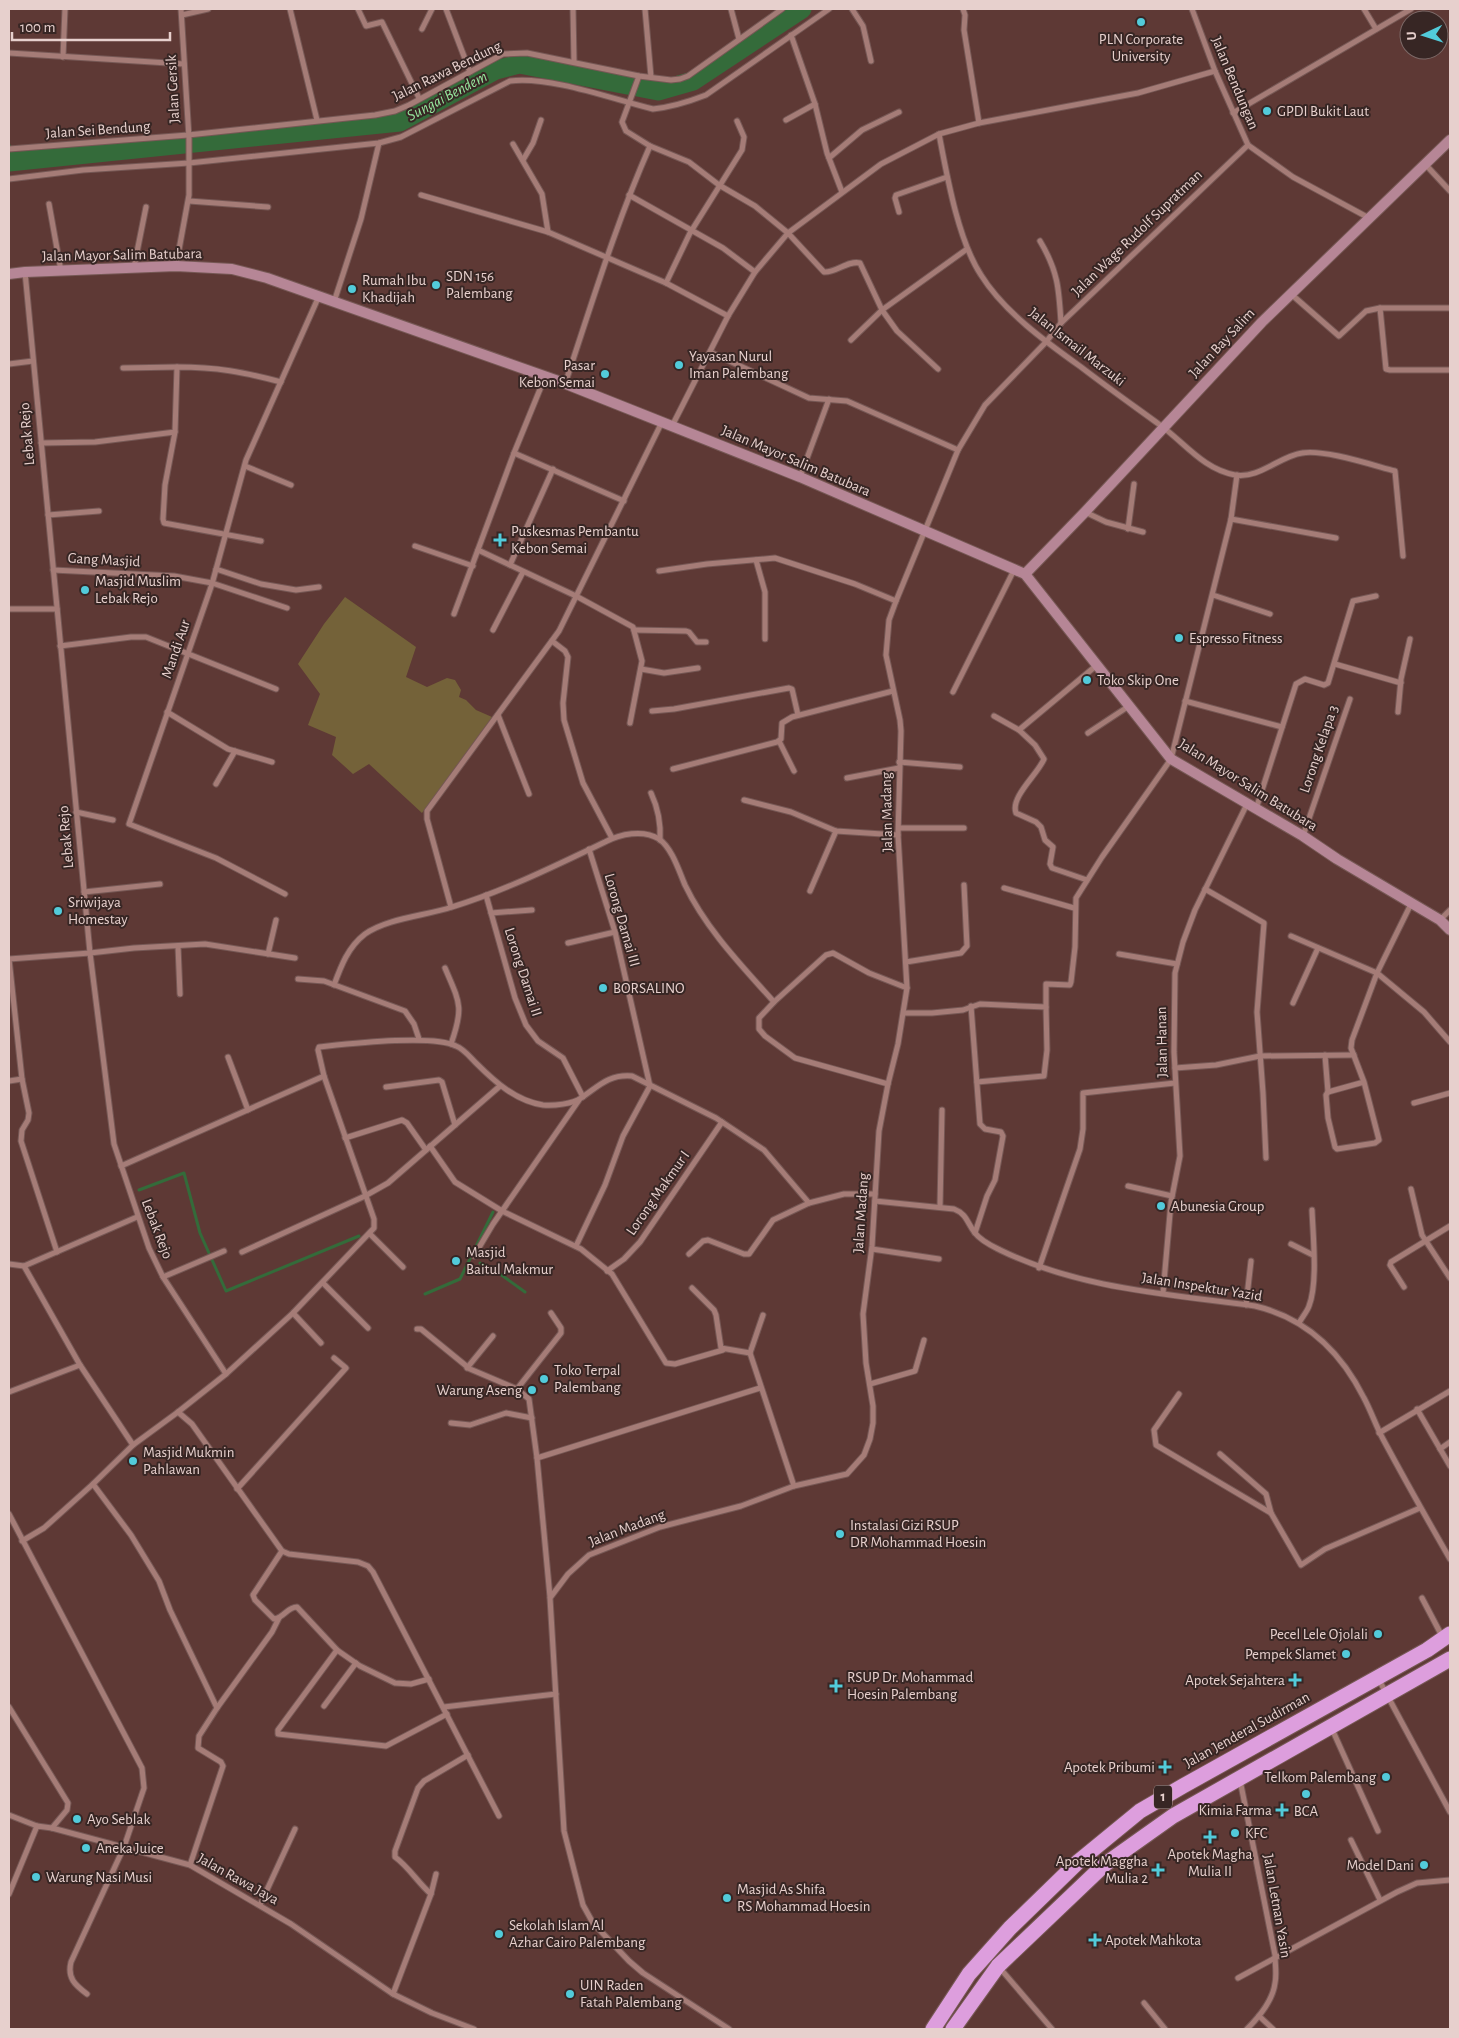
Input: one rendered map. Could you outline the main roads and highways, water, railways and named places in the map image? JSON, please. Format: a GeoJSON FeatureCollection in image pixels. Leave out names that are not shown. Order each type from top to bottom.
{"type":"FeatureCollection","features":[{"type":"Feature","properties":{"kind":"highway","name":"Jalan Jenderal Sudirman"},"geometry":{"type":"LineString","coordinates":[[933,2029],[969,1974],[1010,1928],[1078,1861],[1149,1805],[1427,1650],[1447,1636]]}},
{"type":"Feature","properties":{"kind":"highway","name":"1"},"geometry":{"type":"LineString","coordinates":[[953,2029],[998,1966],[1104,1865],[1173,1816],[1450,1659]]}},
{"type":"Feature","properties":{"kind":"highway"},"geometry":{"type":"LineString","coordinates":[[1293,1725],[1302,1742]]}},
{"type":"Feature","properties":{"kind":"waterway","name":"Sungai Bendem"},"geometry":{"type":"LineString","coordinates":[[9,162],[400,122],[496,70],[519,64],[658,91],[693,81],[802,9]]}},
{"type":"Feature","properties":{"kind":"waterway"},"geometry":{"type":"LineString","coordinates":[[9,145],[16,161]]}},
{"type":"Feature","properties":{"kind":"waterway"},"geometry":{"type":"LineString","coordinates":[[139,1190],[184,1173],[200,1233],[226,1291],[359,1236]]}},
{"type":"Feature","properties":{"kind":"waterway"},"geometry":{"type":"LineString","coordinates":[[425,1294],[460,1279],[493,1212]]}},
{"type":"Feature","properties":{"kind":"waterway"},"geometry":{"type":"LineString","coordinates":[[480,1263],[500,1274],[525,1292]]}},
{"type":"Feature","properties":{"kind":"place","name":"PLN Corporate University"},"geometry":{"type":"Point","coordinates":[1141,22]}},
{"type":"Feature","properties":{"kind":"place","name":"GPDI Bukit Laut"},"geometry":{"type":"Point","coordinates":[1267,111]}},
{"type":"Feature","properties":{"kind":"place","name":"SDN 156 Palembang"},"geometry":{"type":"Point","coordinates":[436,285]}},
{"type":"Feature","properties":{"kind":"place","name":"Rumah Ibu Khadijah"},"geometry":{"type":"Point","coordinates":[352,289]}},
{"type":"Feature","properties":{"kind":"place","name":"Yayasan Nurul Iman Palembang"},"geometry":{"type":"Point","coordinates":[679,365]}},
{"type":"Feature","properties":{"kind":"place","name":"Pasar Kebon Semai"},"geometry":{"type":"Point","coordinates":[605,374]}},
{"type":"Feature","properties":{"kind":"place","name":"Puskesmas Pembantu Kebon Semai"},"geometry":{"type":"Point","coordinates":[500,540]}},
{"type":"Feature","properties":{"kind":"place","name":"Masjid Muslim Lebak Rejo"},"geometry":{"type":"Point","coordinates":[85,590]}},
{"type":"Feature","properties":{"kind":"place","name":"Espresso Fitness"},"geometry":{"type":"Point","coordinates":[1179,638]}},
{"type":"Feature","properties":{"kind":"place","name":"Toko Skip One"},"geometry":{"type":"Point","coordinates":[1087,680]}},
{"type":"Feature","properties":{"kind":"place","name":"Sriwijaya Homestay"},"geometry":{"type":"Point","coordinates":[58,911]}},
{"type":"Feature","properties":{"kind":"place","name":"BORSALINO"},"geometry":{"type":"Point","coordinates":[603,988]}},
{"type":"Feature","properties":{"kind":"place","name":"Abunesia Group"},"geometry":{"type":"Point","coordinates":[1161,1206]}},
{"type":"Feature","properties":{"kind":"place","name":"Masjid Baitul Makmur"},"geometry":{"type":"Point","coordinates":[456,1261]}},
{"type":"Feature","properties":{"kind":"place","name":"Toko Terpal Palembang"},"geometry":{"type":"Point","coordinates":[544,1379]}},
{"type":"Feature","properties":{"kind":"place","name":"Warung Aseng"},"geometry":{"type":"Point","coordinates":[532,1390]}},
{"type":"Feature","properties":{"kind":"place","name":"Masjid Mukmin Pahlawan"},"geometry":{"type":"Point","coordinates":[133,1461]}},
{"type":"Feature","properties":{"kind":"place","name":"Instalasi Gizi RSUP DR Mohammad Hoesin"},"geometry":{"type":"Point","coordinates":[840,1534]}},
{"type":"Feature","properties":{"kind":"place","name":"Pecel Lele Ojolali"},"geometry":{"type":"Point","coordinates":[1378,1634]}},
{"type":"Feature","properties":{"kind":"place","name":"Pempek Slamet"},"geometry":{"type":"Point","coordinates":[1346,1654]}},
{"type":"Feature","properties":{"kind":"place","name":"Apotek Sejahtera"},"geometry":{"type":"Point","coordinates":[1295,1680]}},
{"type":"Feature","properties":{"kind":"place","name":"RSUP Dr. Mohammad Hoesin Palembang"},"geometry":{"type":"Point","coordinates":[836,1686]}},
{"type":"Feature","properties":{"kind":"place","name":"Apotek Pribumi"},"geometry":{"type":"Point","coordinates":[1165,1767]}},
{"type":"Feature","properties":{"kind":"place","name":"Telkom Palembang"},"geometry":{"type":"Point","coordinates":[1386,1777]}},
{"type":"Feature","properties":{"kind":"place","name":"BCA"},"geometry":{"type":"Point","coordinates":[1306,1794]}},
{"type":"Feature","properties":{"kind":"place","name":"Kimia Farma"},"geometry":{"type":"Point","coordinates":[1282,1810]}},
{"type":"Feature","properties":{"kind":"place","name":"Ayo Seblak"},"geometry":{"type":"Point","coordinates":[77,1819]}},
{"type":"Feature","properties":{"kind":"place","name":"KFC"},"geometry":{"type":"Point","coordinates":[1235,1833]}},
{"type":"Feature","properties":{"kind":"place","name":"Apotek Magha Mulia II"},"geometry":{"type":"Point","coordinates":[1210,1837]}},
{"type":"Feature","properties":{"kind":"place","name":"Aneka Juice"},"geometry":{"type":"Point","coordinates":[86,1848]}},
{"type":"Feature","properties":{"kind":"place","name":"Model Dani"},"geometry":{"type":"Point","coordinates":[1424,1865]}},
{"type":"Feature","properties":{"kind":"place","name":"Apotek Maggha Mulia 2"},"geometry":{"type":"Point","coordinates":[1158,1870]}},
{"type":"Feature","properties":{"kind":"place","name":"Warung Nasi Musi"},"geometry":{"type":"Point","coordinates":[36,1877]}},
{"type":"Feature","properties":{"kind":"place","name":"Masjid As Shifa RS Mohammad Hoesin"},"geometry":{"type":"Point","coordinates":[727,1898]}},
{"type":"Feature","properties":{"kind":"place","name":"Sekolah Islam Al Azhar Cairo Palembang"},"geometry":{"type":"Point","coordinates":[499,1934]}},
{"type":"Feature","properties":{"kind":"place","name":"Apotek Mahkota"},"geometry":{"type":"Point","coordinates":[1095,1940]}},
{"type":"Feature","properties":{"kind":"place","name":"UIN Raden Fatah Palembang"},"geometry":{"type":"Point","coordinates":[570,1994]}}]}
